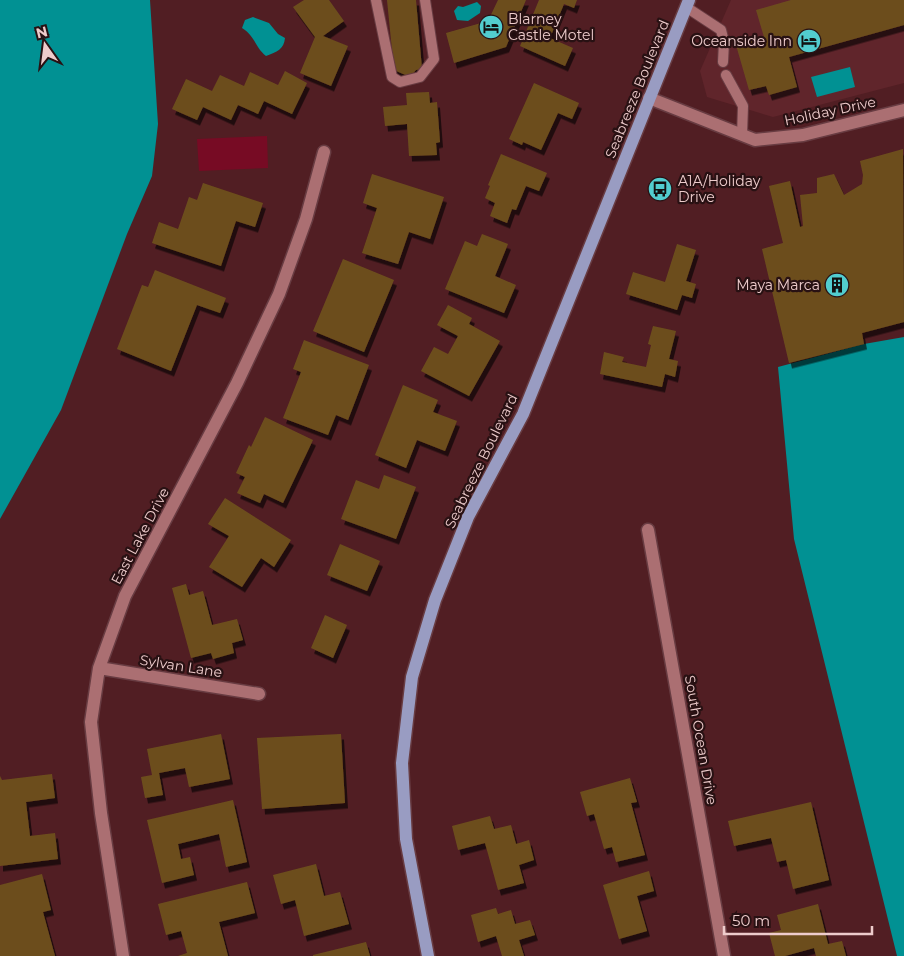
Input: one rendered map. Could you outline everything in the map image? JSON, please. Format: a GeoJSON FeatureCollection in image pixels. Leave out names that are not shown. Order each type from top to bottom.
{"type":"FeatureCollection","features":[{"type":"Feature","properties":{"kind":"main road","name":"Seabreeze Boulevard"},"geometry":{"type":"LineString","coordinates":[[428,956],[406,838],[402,763],[412,678],[435,600],[468,517],[523,414],[687,4]]}},
{"type":"Feature","properties":{"kind":"street","name":"Holiday Drive"},"geometry":{"type":"LineString","coordinates":[[649,98],[755,140],[802,135],[904,110]]}},
{"type":"Feature","properties":{"kind":"street","name":"East Lake Drive"},"geometry":{"type":"LineString","coordinates":[[123,956],[101,813],[91,722],[99,668],[125,596],[237,383],[279,294],[306,219],[324,152]]}},
{"type":"Feature","properties":{"kind":"street","name":"South Ocean Drive"},"geometry":{"type":"LineString","coordinates":[[648,530],[724,956]]}},
{"type":"Feature","properties":{"kind":"street","name":"Sylvan Lane"},"geometry":{"type":"LineString","coordinates":[[99,668],[258,694]]}},
{"type":"Feature","properties":{"kind":"lane"},"geometry":{"type":"LineString","coordinates":[[376,0],[392,77],[400,82],[420,77],[434,59],[425,0]]}},
{"type":"Feature","properties":{"kind":"lane"},"geometry":{"type":"LineString","coordinates":[[687,4],[721,30],[724,42],[723,62]]}},
{"type":"Feature","properties":{"kind":"lane"},"geometry":{"type":"LineString","coordinates":[[726,74],[743,106],[742,134]]}},
{"type":"Feature","properties":{"kind":"shaded area","name":"Oceanside Inn"},"geometry":{"type":"Polygon","coordinates":[[[731,0],[904,0],[904,83],[773,117],[707,97],[700,71],[731,0]]]}},
{"type":"Feature","properties":{"kind":"shaded area"},"geometry":{"type":"Polygon","coordinates":[[[267,136],[268,168],[199,171],[197,139],[267,136]]]}},
{"type":"Feature","properties":{"kind":"water"},"geometry":{"type":"Polygon","coordinates":[[[0,0],[150,0],[158,124],[152,176],[127,234],[61,410],[0,519],[0,0]]]}},
{"type":"Feature","properties":{"kind":"water"},"geometry":{"type":"Polygon","coordinates":[[[477,2],[481,6],[480,13],[468,21],[457,20],[454,11],[458,6],[463,7],[477,2]]]}},
{"type":"Feature","properties":{"kind":"water"},"geometry":{"type":"Polygon","coordinates":[[[253,17],[269,23],[278,34],[285,38],[279,50],[266,56],[259,49],[250,34],[242,28],[245,20],[253,17]]]}},
{"type":"Feature","properties":{"kind":"water"},"geometry":{"type":"Polygon","coordinates":[[[850,67],[855,87],[817,97],[811,77],[850,67]]]}},
{"type":"Feature","properties":{"kind":"water"},"geometry":{"type":"Polygon","coordinates":[[[904,337],[904,956],[897,956],[794,539],[778,367],[864,344],[904,337]]]}},
{"type":"Feature","properties":{"kind":"building"},"geometry":{"type":"Polygon","coordinates":[[[304,0],[329,0],[344,21],[323,36],[348,46],[331,86],[300,73],[315,37],[293,7],[304,0]]]}},
{"type":"Feature","properties":{"kind":"building"},"geometry":{"type":"Polygon","coordinates":[[[387,0],[416,0],[422,69],[416,70],[410,77],[394,70],[387,0]]]}},
{"type":"Feature","properties":{"kind":"building","name":"Blarney Castle Motel"},"geometry":{"type":"Polygon","coordinates":[[[498,0],[526,0],[506,47],[454,63],[446,33],[488,21],[498,0]]]}},
{"type":"Feature","properties":{"kind":"building"},"geometry":{"type":"Polygon","coordinates":[[[539,0],[577,0],[574,8],[564,4],[550,38],[573,48],[565,66],[520,46],[539,0]]]}},
{"type":"Feature","properties":{"kind":"building"},"geometry":{"type":"Polygon","coordinates":[[[791,0],[904,0],[904,25],[789,57],[797,87],[769,95],[766,86],[749,90],[736,45],[764,37],[756,10],[791,0]]]}},
{"type":"Feature","properties":{"kind":"building"},"geometry":{"type":"Polygon","coordinates":[[[285,71],[307,83],[292,114],[264,101],[258,114],[238,105],[231,120],[203,107],[197,120],[172,109],[186,79],[212,91],[220,75],[244,86],[250,72],[278,85],[285,71]]]}},
{"type":"Feature","properties":{"kind":"building"},"geometry":{"type":"Polygon","coordinates":[[[534,83],[579,103],[572,119],[558,113],[541,150],[523,142],[522,145],[509,139],[534,83]]]}},
{"type":"Feature","properties":{"kind":"building"},"geometry":{"type":"Polygon","coordinates":[[[429,92],[430,103],[437,102],[440,142],[436,143],[437,155],[409,156],[407,124],[385,126],[383,107],[407,105],[406,93],[429,92]]]}},
{"type":"Feature","properties":{"kind":"building","name":"Maya Marca"},"geometry":{"type":"Polygon","coordinates":[[[903,149],[904,322],[862,333],[864,344],[789,363],[762,249],[783,243],[769,186],[790,181],[800,227],[803,226],[800,195],[817,193],[817,178],[834,174],[844,195],[862,184],[863,175],[860,161],[903,149]]]}},
{"type":"Feature","properties":{"kind":"building"},"geometry":{"type":"Polygon","coordinates":[[[501,154],[547,173],[539,191],[526,186],[516,210],[512,209],[507,223],[490,216],[495,203],[485,198],[490,186],[488,185],[501,154]]]}},
{"type":"Feature","properties":{"kind":"building"},"geometry":{"type":"Polygon","coordinates":[[[372,174],[444,197],[430,239],[409,232],[398,264],[362,253],[377,208],[363,203],[372,174]]]}},
{"type":"Feature","properties":{"kind":"building"},"geometry":{"type":"Polygon","coordinates":[[[203,183],[263,203],[255,227],[236,221],[221,266],[152,243],[159,222],[178,229],[189,197],[197,200],[203,183]]]}},
{"type":"Feature","properties":{"kind":"building"},"geometry":{"type":"Polygon","coordinates":[[[482,234],[508,244],[495,276],[516,285],[504,313],[445,289],[465,241],[477,246],[482,234]]]}},
{"type":"Feature","properties":{"kind":"building"},"geometry":{"type":"Polygon","coordinates":[[[677,244],[696,250],[686,281],[696,284],[692,298],[682,295],[677,310],[626,294],[633,272],[665,282],[677,244]]]}},
{"type":"Feature","properties":{"kind":"building"},"geometry":{"type":"Polygon","coordinates":[[[343,259],[394,280],[364,352],[313,331],[343,259]]]}},
{"type":"Feature","properties":{"kind":"building"},"geometry":{"type":"Polygon","coordinates":[[[155,270],[226,298],[220,313],[197,305],[171,371],[117,349],[142,285],[148,287],[155,270]]]}},
{"type":"Feature","properties":{"kind":"building"},"geometry":{"type":"Polygon","coordinates":[[[448,305],[472,318],[469,324],[500,341],[469,396],[421,371],[434,347],[448,354],[458,336],[437,325],[448,305]]]}},
{"type":"Feature","properties":{"kind":"building"},"geometry":{"type":"Polygon","coordinates":[[[653,326],[676,331],[669,359],[678,361],[675,377],[665,374],[662,387],[600,374],[604,352],[624,357],[622,362],[646,367],[651,345],[648,344],[653,326]]]}},
{"type":"Feature","properties":{"kind":"building"},"geometry":{"type":"Polygon","coordinates":[[[304,340],[369,365],[348,420],[336,415],[328,435],[283,418],[301,372],[293,369],[304,340]]]}},
{"type":"Feature","properties":{"kind":"building"},"geometry":{"type":"Polygon","coordinates":[[[403,385],[438,400],[433,412],[457,421],[445,451],[417,440],[406,468],[375,455],[403,385]]]}},
{"type":"Feature","properties":{"kind":"building"},"geometry":{"type":"Polygon","coordinates":[[[265,417],[313,440],[283,503],[264,494],[260,503],[237,493],[245,477],[236,473],[265,417]]]}},
{"type":"Feature","properties":{"kind":"building"},"geometry":{"type":"Polygon","coordinates":[[[384,475],[416,487],[396,539],[341,519],[356,480],[379,489],[384,475]]]}},
{"type":"Feature","properties":{"kind":"building"},"geometry":{"type":"Polygon","coordinates":[[[225,498],[291,540],[274,567],[261,558],[242,587],[209,567],[229,536],[208,524],[225,498]]]}},
{"type":"Feature","properties":{"kind":"building"},"geometry":{"type":"Polygon","coordinates":[[[340,544],[380,561],[367,591],[327,575],[340,544]]]}},
{"type":"Feature","properties":{"kind":"building"},"geometry":{"type":"Polygon","coordinates":[[[186,584],[189,595],[203,591],[212,625],[237,619],[243,640],[232,643],[234,653],[213,659],[211,653],[191,658],[172,588],[186,584]]]}},
{"type":"Feature","properties":{"kind":"building"},"geometry":{"type":"Polygon","coordinates":[[[325,615],[347,625],[333,658],[311,648],[325,615]]]}},
{"type":"Feature","properties":{"kind":"building"},"geometry":{"type":"Polygon","coordinates":[[[221,734],[230,779],[189,787],[185,768],[159,773],[163,795],[145,798],[141,777],[152,775],[147,749],[221,734]]]}},
{"type":"Feature","properties":{"kind":"building"},"geometry":{"type":"Polygon","coordinates":[[[341,734],[345,803],[262,809],[257,738],[341,734]]]}},
{"type":"Feature","properties":{"kind":"building"},"geometry":{"type":"Polygon","coordinates":[[[52,774],[55,798],[26,802],[30,836],[55,833],[58,859],[0,866],[0,776],[2,780],[52,774]]]}},
{"type":"Feature","properties":{"kind":"building"},"geometry":{"type":"Polygon","coordinates":[[[630,778],[637,802],[631,803],[645,855],[616,862],[612,847],[604,849],[594,814],[587,816],[580,792],[630,778]]]}},
{"type":"Feature","properties":{"kind":"building"},"geometry":{"type":"Polygon","coordinates":[[[233,800],[247,862],[226,867],[219,834],[178,844],[181,859],[190,857],[194,875],[162,883],[147,820],[233,800]]]}},
{"type":"Feature","properties":{"kind":"building"},"geometry":{"type":"Polygon","coordinates":[[[811,802],[829,880],[793,889],[786,860],[777,862],[771,838],[734,846],[728,821],[811,802]]]}},
{"type":"Feature","properties":{"kind":"building"},"geometry":{"type":"Polygon","coordinates":[[[490,816],[494,829],[511,825],[516,844],[529,840],[534,860],[519,865],[524,883],[498,890],[485,843],[458,850],[452,826],[490,816]]]}},
{"type":"Feature","properties":{"kind":"building"},"geometry":{"type":"Polygon","coordinates":[[[316,864],[324,896],[340,892],[349,924],[304,936],[295,900],[281,904],[273,875],[316,864]]]}},
{"type":"Feature","properties":{"kind":"building"},"geometry":{"type":"Polygon","coordinates":[[[649,871],[654,891],[637,896],[647,931],[619,939],[603,885],[649,871]]]}},
{"type":"Feature","properties":{"kind":"building"},"geometry":{"type":"Polygon","coordinates":[[[42,874],[51,910],[43,912],[55,956],[0,956],[0,885],[42,874]]]}},
{"type":"Feature","properties":{"kind":"building"},"geometry":{"type":"Polygon","coordinates":[[[247,882],[255,913],[219,922],[228,956],[178,956],[187,953],[181,931],[166,935],[158,904],[247,882]]]}},
{"type":"Feature","properties":{"kind":"building"},"geometry":{"type":"Polygon","coordinates":[[[818,904],[828,944],[842,941],[846,956],[816,956],[814,948],[785,956],[775,956],[769,933],[781,930],[777,915],[818,904]]]}},
{"type":"Feature","properties":{"kind":"building"},"geometry":{"type":"Polygon","coordinates":[[[496,908],[498,914],[511,910],[515,924],[530,920],[535,935],[519,940],[524,956],[502,956],[496,936],[478,942],[471,915],[496,908]]]}},
{"type":"Feature","properties":{"kind":"building"},"geometry":{"type":"Polygon","coordinates":[[[366,942],[370,956],[313,956],[313,955],[366,942]]]}},
{"type":"Feature","properties":{"kind":"place","name":"Blarney Castle Motel"},"geometry":{"type":"Point","coordinates":[491,27]}},
{"type":"Feature","properties":{"kind":"place","name":"Oceanside Inn"},"geometry":{"type":"Point","coordinates":[809,41]}},
{"type":"Feature","properties":{"kind":"place","name":"A1A/Holiday Drive"},"geometry":{"type":"Point","coordinates":[660,189]}},
{"type":"Feature","properties":{"kind":"place","name":"Maya Marca"},"geometry":{"type":"Point","coordinates":[837,285]}}]}
